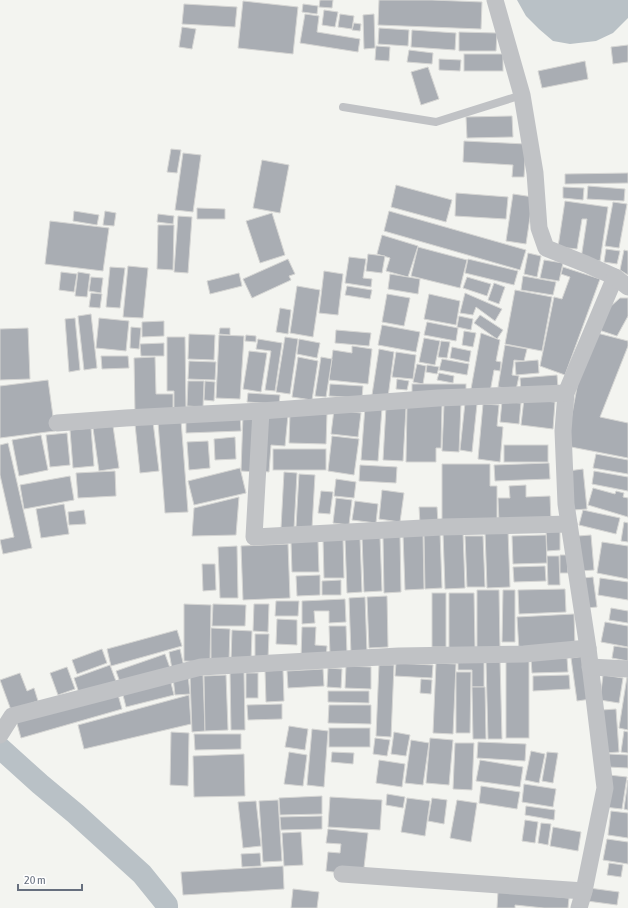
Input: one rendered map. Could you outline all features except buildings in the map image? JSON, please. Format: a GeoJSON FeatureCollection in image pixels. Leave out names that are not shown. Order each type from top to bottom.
{"type":"FeatureCollection","features":[{"type":"Feature","properties":{"kind":"street"},"geometry":{"type":"LineString","coordinates":[[495,0],[522,95],[535,173],[539,228],[546,248],[586,264],[622,282],[566,394],[563,431],[566,504],[588,648],[605,788],[584,891],[579,908]]}},
{"type":"Feature","properties":{"kind":"street"},"geometry":{"type":"LineString","coordinates":[[58,423],[261,411],[438,398],[566,394]]}},
{"type":"Feature","properties":{"kind":"street"},"geometry":{"type":"LineString","coordinates":[[261,411],[254,537],[442,526],[569,524]]}},
{"type":"Feature","properties":{"kind":"street"},"geometry":{"type":"LineString","coordinates":[[0,735],[12,716],[201,667],[399,656],[524,654],[588,648]]}},
{"type":"Feature","properties":{"kind":"street"},"geometry":{"type":"LineString","coordinates":[[590,666],[628,669]]}},
{"type":"Feature","properties":{"kind":"street"},"geometry":{"type":"LineString","coordinates":[[342,874],[584,891]]}},
{"type":"Feature","properties":{"kind":"lane"},"geometry":{"type":"LineString","coordinates":[[343,107],[436,122],[522,95]]}},
{"type":"Feature","properties":{"kind":"shaded area"},"geometry":{"type":"Polygon","coordinates":[[[517,0],[628,0],[628,18],[613,33],[596,41],[570,44],[553,41],[526,16],[517,0]]]}},
{"type":"Feature","properties":{"kind":"waterway"},"geometry":{"type":"LineString","coordinates":[[0,748],[142,874],[167,905],[167,908]]}}]}
